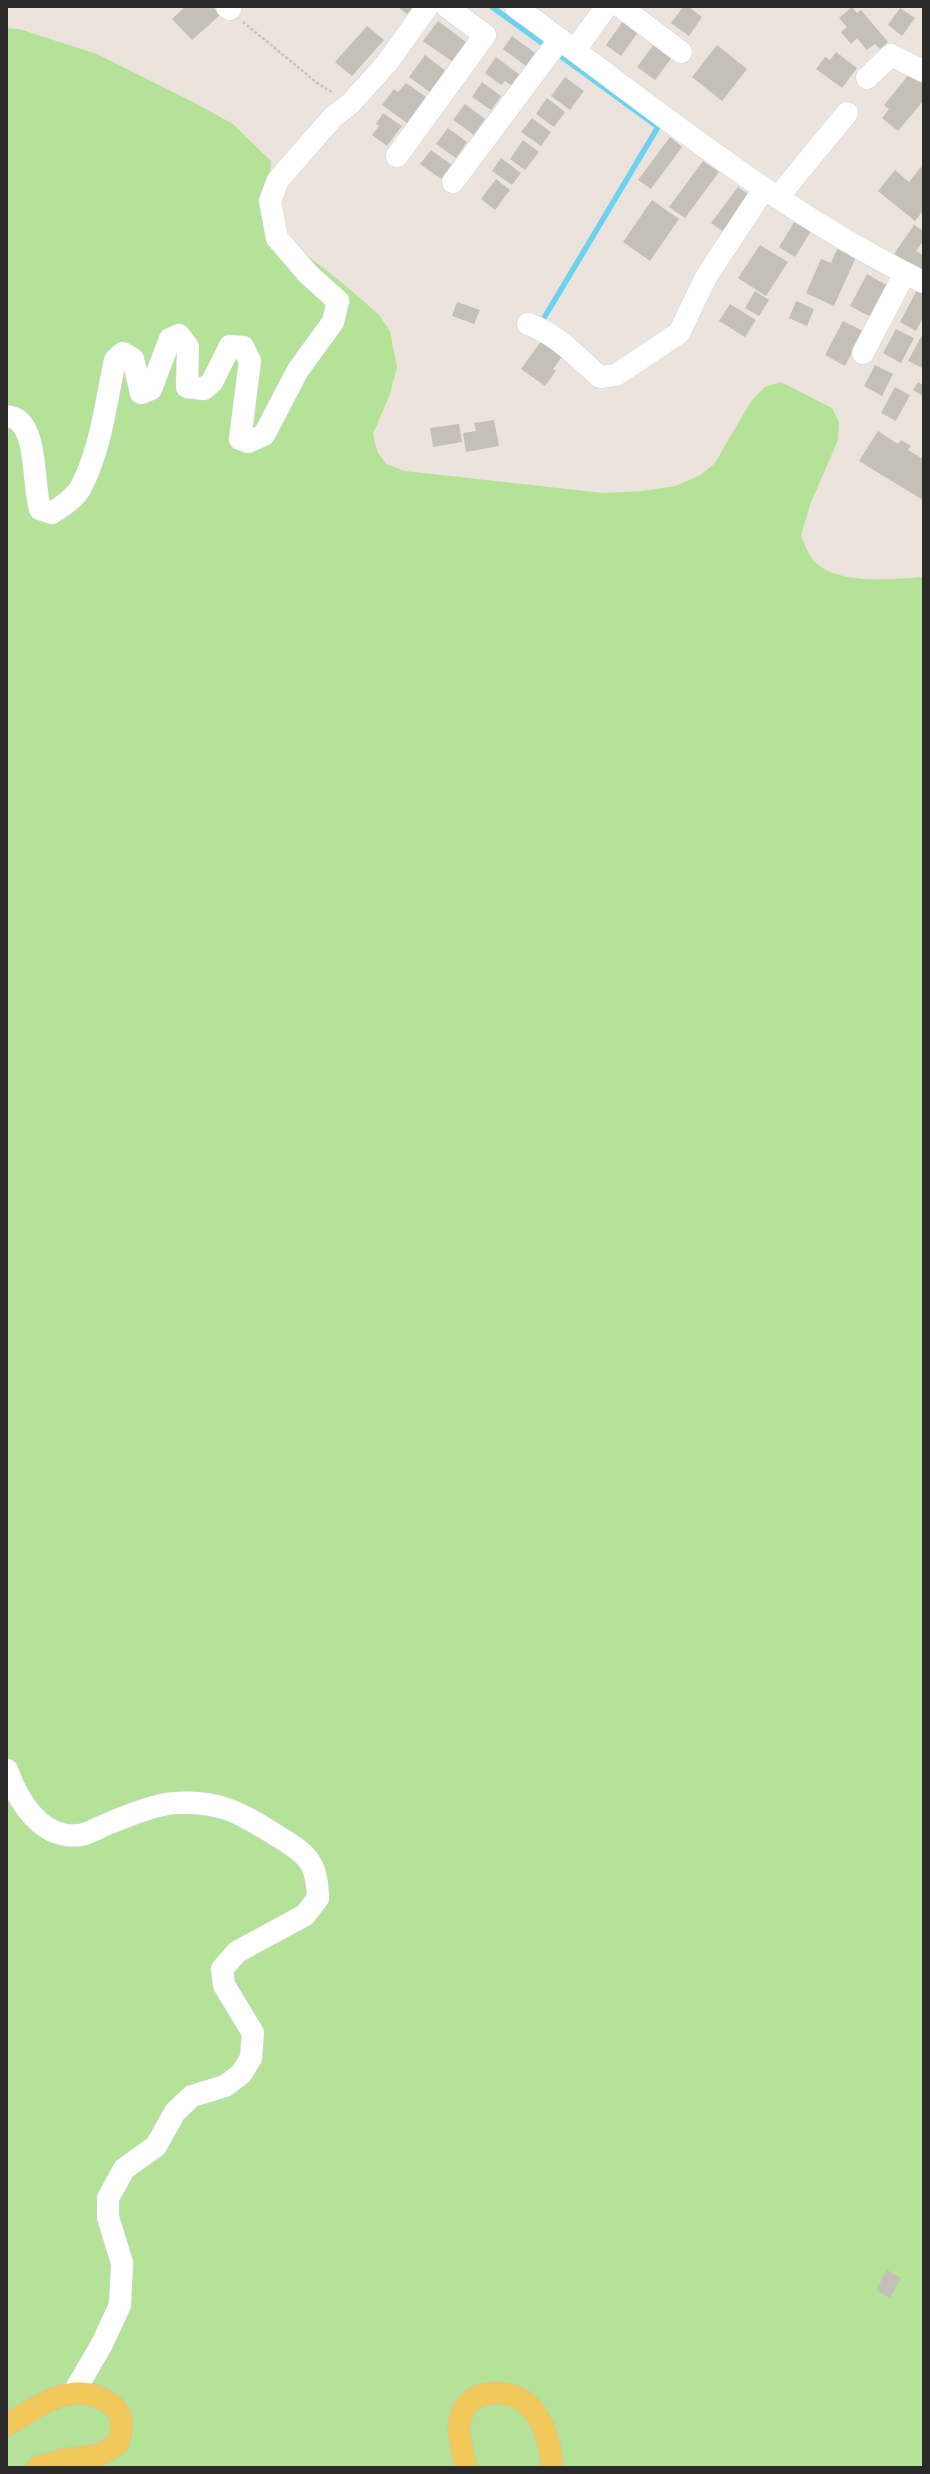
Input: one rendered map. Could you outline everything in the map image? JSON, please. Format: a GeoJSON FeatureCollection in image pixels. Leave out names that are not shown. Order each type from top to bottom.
{"type":"FeatureCollection","features":[{"type":"Feature","properties":{"kind":"main road"},"geometry":{"type":"LineString","coordinates":[[7,2425],[48,2400],[74,2392],[101,2397],[118,2410],[123,2429],[118,2444],[99,2455],[63,2460],[38,2467]]}},
{"type":"Feature","properties":{"kind":"main road"},"geometry":{"type":"LineString","coordinates":[[466,2467],[459,2427],[463,2410],[474,2398],[487,2393],[504,2392],[521,2400],[536,2413],[545,2432],[552,2467]]}},
{"type":"Feature","properties":{"kind":"street"},"geometry":{"type":"LineString","coordinates":[[7,416],[19,421],[30,437],[36,494],[40,509],[52,513],[67,503],[80,488],[98,439],[115,360],[123,353],[133,359],[141,393],[151,389],[170,339],[179,334],[188,347],[187,387],[204,390],[212,382],[230,346],[243,347],[250,361],[240,439],[248,442],[264,435],[298,370],[333,322],[338,301],[308,274],[277,238],[270,201],[278,180],[333,117],[350,104],[387,63],[427,7]]}},
{"type":"Feature","properties":{"kind":"street"},"geometry":{"type":"LineString","coordinates":[[398,156],[485,35],[447,7]]}},
{"type":"Feature","properties":{"kind":"street"},"geometry":{"type":"LineString","coordinates":[[516,7],[771,193],[876,259],[914,278],[862,353]]}},
{"type":"Feature","properties":{"kind":"street"},"geometry":{"type":"LineString","coordinates":[[453,182],[568,44],[606,7]]}},
{"type":"Feature","properties":{"kind":"street"},"geometry":{"type":"LineString","coordinates":[[621,7],[681,52]]}},
{"type":"Feature","properties":{"kind":"street"},"geometry":{"type":"LineString","coordinates":[[867,78],[891,55],[923,71]]}},
{"type":"Feature","properties":{"kind":"street"},"geometry":{"type":"LineString","coordinates":[[528,324],[542,329],[556,338],[600,377],[616,374],[679,334],[706,277],[771,193],[847,113]]}},
{"type":"Feature","properties":{"kind":"street"},"geometry":{"type":"LineString","coordinates":[[7,1770],[14,1788],[30,1815],[54,1832],[80,1835],[121,1818],[173,1803],[206,1804],[239,1812],[303,1852],[317,1875],[318,1898],[305,1915],[237,1952],[222,1969],[224,1986],[253,2033],[251,2058],[241,2074],[224,2086],[192,2096],[175,2112],[156,2146],[124,2169],[108,2198],[108,2217],[122,2264],[120,2305],[102,2344],[74,2392]]}},
{"type":"Feature","properties":{"kind":"path"},"geometry":{"type":"LineString","coordinates":[[228,8],[316,82],[350,104]]}},
{"type":"Feature","properties":{"kind":"green space"},"geometry":{"type":"Polygon","coordinates":[[[7,28],[19,29],[97,54],[193,102],[233,124],[271,161],[270,177],[262,219],[352,291],[379,315],[390,331],[397,367],[390,394],[373,434],[377,451],[386,464],[405,471],[603,493],[643,491],[675,486],[699,476],[715,463],[751,401],[765,387],[781,382],[832,408],[839,422],[838,440],[810,505],[801,535],[811,558],[823,568],[836,574],[850,577],[865,579],[896,579],[923,577],[923,2467],[7,2467],[7,28]]]}},
{"type":"Feature","properties":{"kind":"building"},"geometry":{"type":"Polygon","coordinates":[[[185,7],[213,7],[220,15],[192,40],[172,19],[185,7]]]}},
{"type":"Feature","properties":{"kind":"building"},"geometry":{"type":"Polygon","coordinates":[[[398,7],[413,7],[407,14],[398,7]]]}},
{"type":"Feature","properties":{"kind":"building"},"geometry":{"type":"Polygon","coordinates":[[[683,7],[689,7],[702,17],[689,36],[671,23],[683,7]]]}},
{"type":"Feature","properties":{"kind":"building"},"geometry":{"type":"Polygon","coordinates":[[[852,7],[857,13],[861,10],[888,42],[880,49],[875,44],[867,50],[857,38],[851,44],[841,32],[847,27],[839,18],[852,7]]]}},
{"type":"Feature","properties":{"kind":"building"},"geometry":{"type":"Polygon","coordinates":[[[900,8],[915,18],[902,36],[888,25],[900,8]]]}},
{"type":"Feature","properties":{"kind":"building"},"geometry":{"type":"Polygon","coordinates":[[[438,21],[467,43],[453,62],[423,41],[438,21]]]}},
{"type":"Feature","properties":{"kind":"building"},"geometry":{"type":"Polygon","coordinates":[[[623,21],[638,32],[621,56],[606,45],[623,21]]]}},
{"type":"Feature","properties":{"kind":"building"},"geometry":{"type":"Polygon","coordinates":[[[367,26],[384,40],[352,76],[335,62],[367,26]]]}},
{"type":"Feature","properties":{"kind":"building"},"geometry":{"type":"Polygon","coordinates":[[[512,36],[535,53],[526,66],[503,49],[512,36]]]}},
{"type":"Feature","properties":{"kind":"building"},"geometry":{"type":"Polygon","coordinates":[[[655,43],[673,56],[655,80],[637,67],[655,43]]]}},
{"type":"Feature","properties":{"kind":"building"},"geometry":{"type":"Polygon","coordinates":[[[717,45],[747,69],[722,101],[692,77],[717,45]]]}},
{"type":"Feature","properties":{"kind":"building"},"geometry":{"type":"Polygon","coordinates":[[[836,52],[857,68],[842,88],[816,69],[825,57],[830,60],[836,52]]]}},
{"type":"Feature","properties":{"kind":"building"},"geometry":{"type":"Polygon","coordinates":[[[425,55],[447,72],[431,93],[409,77],[425,55]]]}},
{"type":"Feature","properties":{"kind":"building"},"geometry":{"type":"Polygon","coordinates":[[[496,57],[520,75],[512,86],[505,81],[501,85],[485,73],[496,57]]]}},
{"type":"Feature","properties":{"kind":"building"},"geometry":{"type":"Polygon","coordinates":[[[910,73],[923,84],[923,101],[898,131],[882,118],[889,109],[884,105],[910,73]]]}},
{"type":"Feature","properties":{"kind":"building"},"geometry":{"type":"Polygon","coordinates":[[[565,77],[584,91],[570,110],[551,96],[565,77]]]}},
{"type":"Feature","properties":{"kind":"building"},"geometry":{"type":"Polygon","coordinates":[[[482,82],[501,96],[491,110],[472,97],[482,82]]]}},
{"type":"Feature","properties":{"kind":"building"},"geometry":{"type":"Polygon","coordinates":[[[406,83],[426,97],[407,123],[382,105],[394,89],[398,92],[406,83]]]}},
{"type":"Feature","properties":{"kind":"building"},"geometry":{"type":"Polygon","coordinates":[[[547,98],[565,112],[554,127],[536,114],[547,98]]]}},
{"type":"Feature","properties":{"kind":"building"},"geometry":{"type":"Polygon","coordinates":[[[465,104],[485,119],[474,135],[453,120],[465,104]]]}},
{"type":"Feature","properties":{"kind":"building"},"geometry":{"type":"Polygon","coordinates":[[[383,113],[402,126],[387,146],[372,135],[379,126],[376,124],[383,113]]]}},
{"type":"Feature","properties":{"kind":"building"},"geometry":{"type":"Polygon","coordinates":[[[532,118],[551,132],[541,146],[521,132],[532,118]]]}},
{"type":"Feature","properties":{"kind":"building"},"geometry":{"type":"Polygon","coordinates":[[[448,128],[467,142],[456,158],[436,144],[448,128]]]}},
{"type":"Feature","properties":{"kind":"building"},"geometry":{"type":"Polygon","coordinates":[[[670,137],[682,147],[651,189],[638,180],[670,137]]]}},
{"type":"Feature","properties":{"kind":"building"},"geometry":{"type":"Polygon","coordinates":[[[523,140],[539,152],[525,170],[510,159],[523,140]]]}},
{"type":"Feature","properties":{"kind":"building"},"geometry":{"type":"Polygon","coordinates":[[[431,150],[452,165],[441,179],[420,164],[431,150]]]}},
{"type":"Feature","properties":{"kind":"building"},"geometry":{"type":"Polygon","coordinates":[[[501,158],[521,173],[512,185],[492,171],[501,158]]]}},
{"type":"Feature","properties":{"kind":"building"},"geometry":{"type":"Polygon","coordinates":[[[703,161],[719,172],[685,218],[669,207],[703,161]]]}},
{"type":"Feature","properties":{"kind":"building"},"geometry":{"type":"Polygon","coordinates":[[[921,167],[923,169],[923,211],[915,221],[878,191],[895,170],[909,182],[921,167]]]}},
{"type":"Feature","properties":{"kind":"building"},"geometry":{"type":"Polygon","coordinates":[[[496,179],[510,190],[495,210],[481,199],[496,179]]]}},
{"type":"Feature","properties":{"kind":"building"},"geometry":{"type":"Polygon","coordinates":[[[738,187],[751,196],[724,232],[711,223],[738,187]]]}},
{"type":"Feature","properties":{"kind":"building"},"geometry":{"type":"Polygon","coordinates":[[[652,200],[679,219],[650,261],[623,242],[652,200]]]}},
{"type":"Feature","properties":{"kind":"building"},"geometry":{"type":"Polygon","coordinates":[[[795,221],[811,231],[795,257],[779,247],[795,221]]]}},
{"type":"Feature","properties":{"kind":"building"},"geometry":{"type":"Polygon","coordinates":[[[914,225],[923,231],[923,241],[916,251],[923,255],[923,274],[894,254],[914,225]]]}},
{"type":"Feature","properties":{"kind":"building"},"geometry":{"type":"Polygon","coordinates":[[[760,245],[788,262],[766,296],[738,278],[760,245]]]}},
{"type":"Feature","properties":{"kind":"building"},"geometry":{"type":"Polygon","coordinates":[[[837,249],[856,257],[834,306],[806,293],[821,259],[831,263],[837,249]]]}},
{"type":"Feature","properties":{"kind":"building"},"geometry":{"type":"Polygon","coordinates":[[[867,274],[888,286],[871,317],[850,306],[867,274]]]}},
{"type":"Feature","properties":{"kind":"building"},"geometry":{"type":"Polygon","coordinates":[[[917,290],[923,294],[923,318],[916,331],[900,322],[917,290]]]}},
{"type":"Feature","properties":{"kind":"building"},"geometry":{"type":"Polygon","coordinates":[[[755,291],[769,300],[759,316],[745,308],[755,291]]]}},
{"type":"Feature","properties":{"kind":"building"},"geometry":{"type":"Polygon","coordinates":[[[796,301],[814,309],[807,326],[789,318],[796,301]]]}},
{"type":"Feature","properties":{"kind":"building"},"geometry":{"type":"Polygon","coordinates":[[[457,302],[480,310],[474,324],[452,316],[457,302]]]}},
{"type":"Feature","properties":{"kind":"building"},"geometry":{"type":"Polygon","coordinates":[[[730,304],[756,320],[745,337],[719,321],[730,304]]]}},
{"type":"Feature","properties":{"kind":"building"},"geometry":{"type":"Polygon","coordinates":[[[843,321],[863,331],[845,366],[825,355],[843,321]]]}},
{"type":"Feature","properties":{"kind":"building"},"geometry":{"type":"Polygon","coordinates":[[[896,329],[914,338],[901,363],[883,353],[896,329]]]}},
{"type":"Feature","properties":{"kind":"building"},"geometry":{"type":"Polygon","coordinates":[[[923,333],[923,367],[922,368],[908,361],[923,333]]]}},
{"type":"Feature","properties":{"kind":"building"},"geometry":{"type":"Polygon","coordinates":[[[542,340],[563,355],[553,369],[556,371],[545,386],[521,369],[542,340]]]}},
{"type":"Feature","properties":{"kind":"building"},"geometry":{"type":"Polygon","coordinates":[[[875,365],[893,374],[882,396],[864,386],[875,365]]]}},
{"type":"Feature","properties":{"kind":"building"},"geometry":{"type":"Polygon","coordinates":[[[918,382],[923,385],[923,396],[913,390],[918,382]]]}},
{"type":"Feature","properties":{"kind":"building"},"geometry":{"type":"Polygon","coordinates":[[[895,387],[910,395],[896,421],[881,413],[895,387]]]}},
{"type":"Feature","properties":{"kind":"building"},"geometry":{"type":"Polygon","coordinates":[[[494,420],[499,446],[466,452],[463,433],[476,431],[474,423],[494,420]]]}},
{"type":"Feature","properties":{"kind":"building"},"geometry":{"type":"Polygon","coordinates":[[[459,424],[462,442],[433,447],[430,428],[459,424]]]}},
{"type":"Feature","properties":{"kind":"building"},"geometry":{"type":"Polygon","coordinates":[[[878,431],[898,444],[901,440],[911,446],[908,450],[923,459],[923,500],[859,461],[878,431]]]}},
{"type":"Feature","properties":{"kind":"building"},"geometry":{"type":"Polygon","coordinates":[[[887,2270],[901,2278],[890,2298],[876,2290],[887,2270]]]}},
{"type":"Feature","properties":{"kind":"waterway"},"geometry":{"type":"LineString","coordinates":[[492,7],[542,43]]}},
{"type":"Feature","properties":{"kind":"waterway"},"geometry":{"type":"LineString","coordinates":[[544,318],[658,127],[562,57]]}}]}
